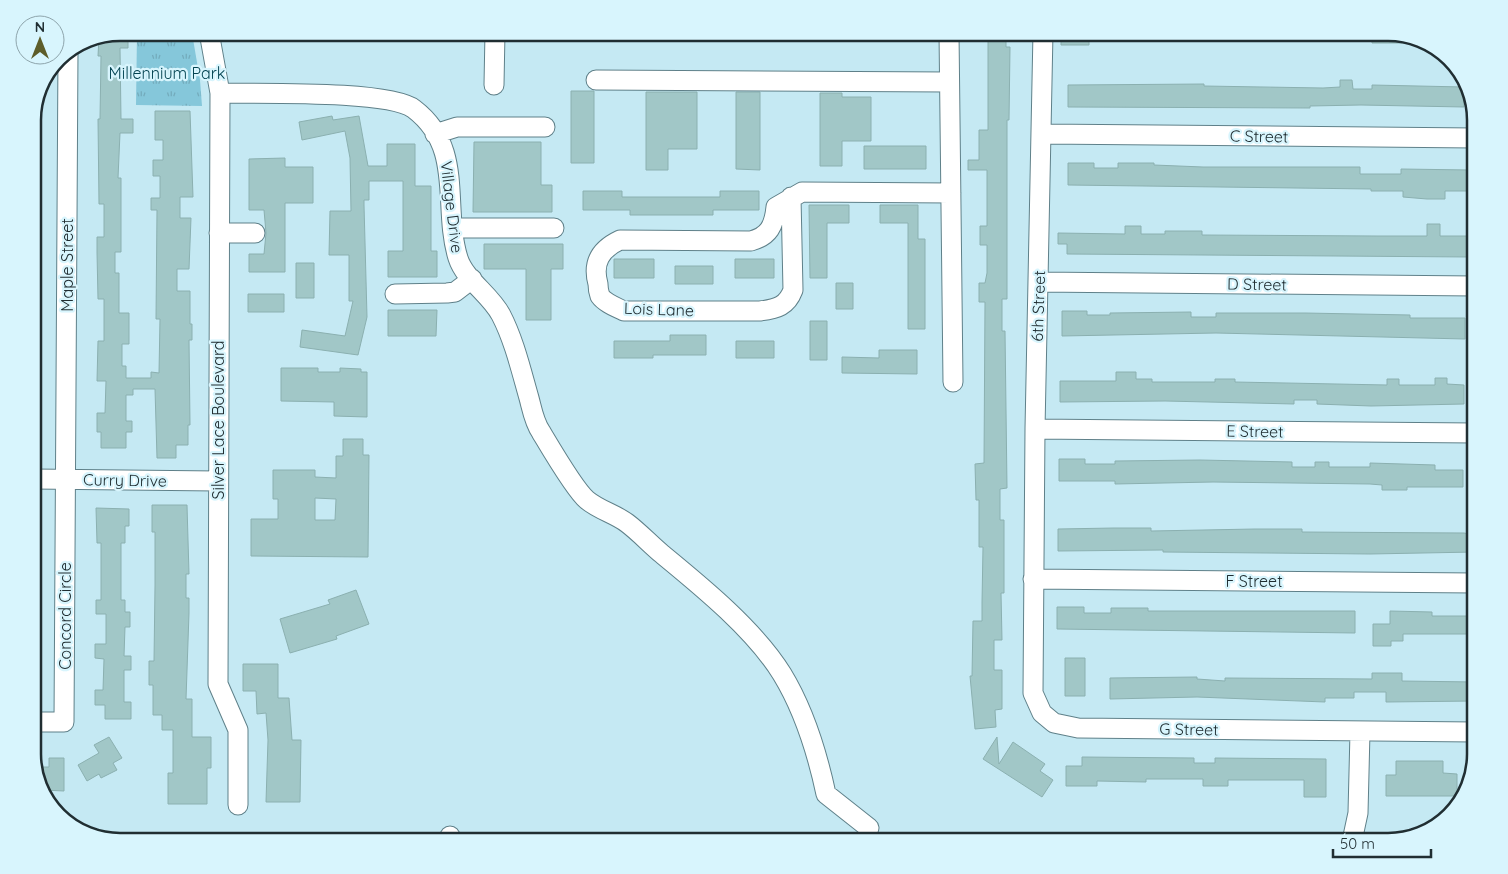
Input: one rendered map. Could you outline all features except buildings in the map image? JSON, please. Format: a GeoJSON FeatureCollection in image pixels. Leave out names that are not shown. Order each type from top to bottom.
{"type":"FeatureCollection","features":[{"type":"Feature","properties":{"kind":"street","name":"Silver Lace Boulevard"},"geometry":{"type":"LineString","coordinates":[[211,41],[220,93],[218,684],[238,730],[238,805]]}},
{"type":"Feature","properties":{"kind":"street"},"geometry":{"type":"LineString","coordinates":[[494,85],[495,41]]}},
{"type":"Feature","properties":{"kind":"street"},"geometry":{"type":"LineString","coordinates":[[949,41],[953,382]]}},
{"type":"Feature","properties":{"kind":"street","name":"6th Street"},"geometry":{"type":"LineString","coordinates":[[1033,579],[1044,41]]}},
{"type":"Feature","properties":{"kind":"street","name":"Maple Street"},"geometry":{"type":"LineString","coordinates":[[66,479],[68,61]]}},
{"type":"Feature","properties":{"kind":"street"},"geometry":{"type":"LineString","coordinates":[[596,80],[948,82]]}},
{"type":"Feature","properties":{"kind":"street","name":"Village Drive"},"geometry":{"type":"LineString","coordinates":[[220,93],[368,97],[394,100],[413,108],[435,134],[444,150],[449,169],[458,261],[472,279],[493,300],[513,344],[538,428],[586,499],[626,522],[707,591],[753,638],[781,672],[800,709],[818,758],[826,794],[870,828]]}},
{"type":"Feature","properties":{"kind":"street"},"geometry":{"type":"LineString","coordinates":[[435,134],[457,127],[545,127]]}},
{"type":"Feature","properties":{"kind":"street","name":"C Street"},"geometry":{"type":"LineString","coordinates":[[1043,134],[1467,138]]}},
{"type":"Feature","properties":{"kind":"street"},"geometry":{"type":"LineString","coordinates":[[791,197],[802,192],[950,192]]}},
{"type":"Feature","properties":{"kind":"street","name":"Lois Lane"},"geometry":{"type":"LineString","coordinates":[[791,197],[793,290],[782,306],[760,311],[624,311],[600,296],[596,264],[604,248],[611,244],[620,240],[751,241],[762,238],[775,221],[776,207],[791,197]]}},
{"type":"Feature","properties":{"kind":"street"},"geometry":{"type":"LineString","coordinates":[[454,228],[554,228]]}},
{"type":"Feature","properties":{"kind":"street"},"geometry":{"type":"LineString","coordinates":[[219,233],[255,233]]}},
{"type":"Feature","properties":{"kind":"street"},"geometry":{"type":"LineString","coordinates":[[395,294],[455,292],[472,279]]}},
{"type":"Feature","properties":{"kind":"street","name":"D Street"},"geometry":{"type":"LineString","coordinates":[[1038,282],[1467,286]]}},
{"type":"Feature","properties":{"kind":"street","name":"E Street"},"geometry":{"type":"LineString","coordinates":[[1035,429],[1467,433]]}},
{"type":"Feature","properties":{"kind":"street","name":"Curry Drive"},"geometry":{"type":"LineString","coordinates":[[41,479],[218,481]]}},
{"type":"Feature","properties":{"kind":"street","name":"Concord Circle"},"geometry":{"type":"LineString","coordinates":[[41,722],[64,722],[66,479]]}},
{"type":"Feature","properties":{"kind":"street","name":"F Street"},"geometry":{"type":"LineString","coordinates":[[1033,579],[1467,583]]}},
{"type":"Feature","properties":{"kind":"street","name":"G Street"},"geometry":{"type":"LineString","coordinates":[[1033,579],[1034,693],[1042,713],[1054,722],[1078,728],[1467,732]]}},
{"type":"Feature","properties":{"kind":"street"},"geometry":{"type":"LineString","coordinates":[[1354,833],[1358,813],[1360,732]]}},
{"type":"Feature","properties":{"kind":"green space","name":"Millennium Park"},"geometry":{"type":"Polygon","coordinates":[[[137,41],[193,41],[202,106],[136,105],[137,41]]]}}]}
